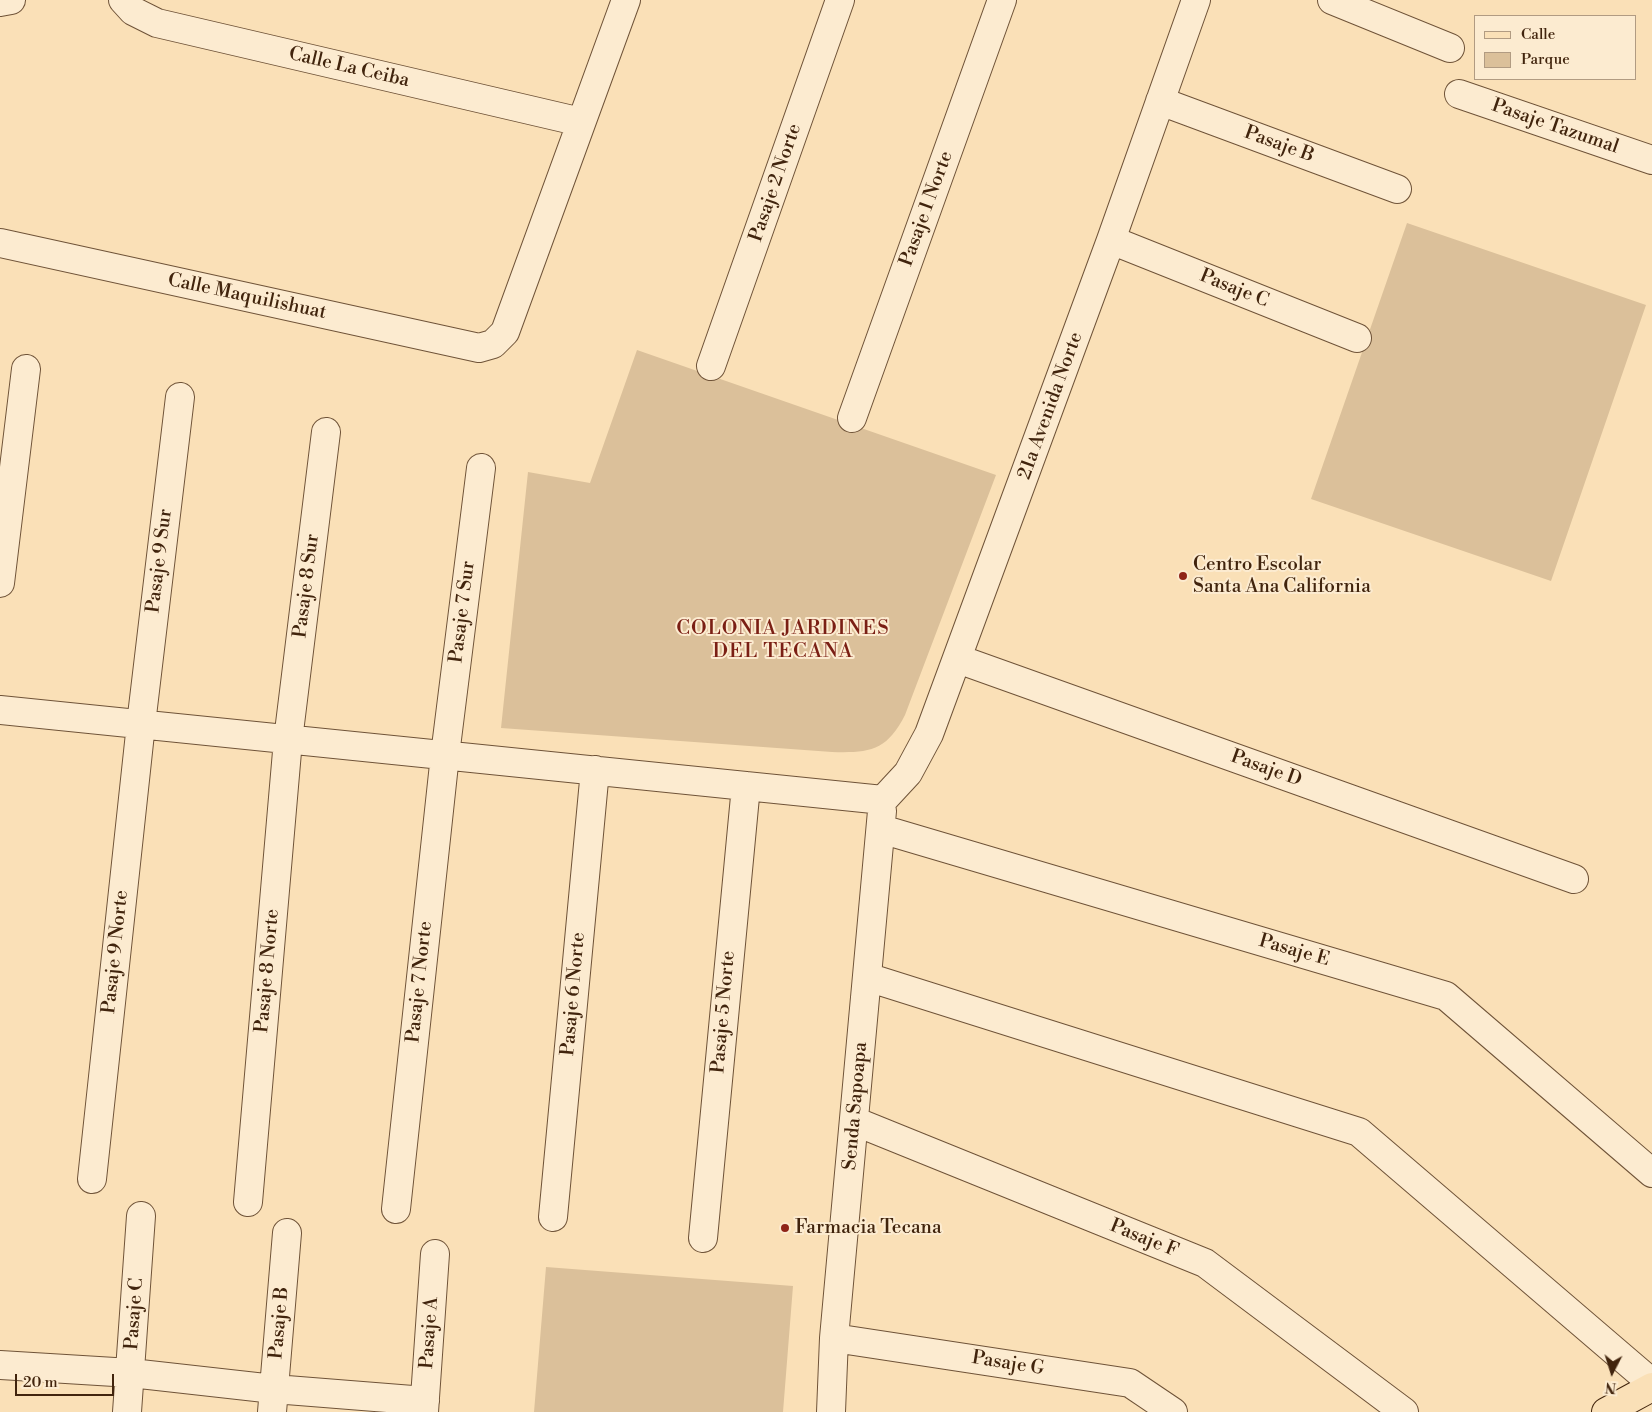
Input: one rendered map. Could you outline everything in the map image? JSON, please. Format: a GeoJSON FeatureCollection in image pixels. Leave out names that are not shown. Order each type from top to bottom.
{"type":"FeatureCollection","features":[{"type":"Feature","properties":{"kind":"main road"},"geometry":{"type":"LineString","coordinates":[[1606,1412],[1652,1387]]}},
{"type":"Feature","properties":{"kind":"street"},"geometry":{"type":"LineString","coordinates":[[0,2],[11,0]]}},
{"type":"Feature","properties":{"kind":"street","name":"Calle La Ceiba"},"geometry":{"type":"LineString","coordinates":[[123,0],[133,11],[157,23],[581,122]]}},
{"type":"Feature","properties":{"kind":"street"},"geometry":{"type":"LineString","coordinates":[[581,122],[626,0]]}},
{"type":"Feature","properties":{"kind":"street","name":"Pasaje 2 Norte"},"geometry":{"type":"LineString","coordinates":[[712,366],[840,0]]}},
{"type":"Feature","properties":{"kind":"street","name":"Pasaje 1 Norte"},"geometry":{"type":"LineString","coordinates":[[852,418],[1002,0]]}},
{"type":"Feature","properties":{"kind":"street","name":"21a Avenida Norte"},"geometry":{"type":"LineString","coordinates":[[884,800],[908,773],[925,742],[958,659],[1111,240],[1196,0]]}},
{"type":"Feature","properties":{"kind":"street"},"geometry":{"type":"LineString","coordinates":[[1332,0],[1450,48]]}},
{"type":"Feature","properties":{"kind":"street","name":"Pasaje Tazumal"},"geometry":{"type":"LineString","coordinates":[[1459,94],[1652,160]]}},
{"type":"Feature","properties":{"kind":"street","name":"Pasaje B"},"geometry":{"type":"LineString","coordinates":[[1160,101],[1397,189]]}},
{"type":"Feature","properties":{"kind":"street","name":"Calle Maquilishuat"},"geometry":{"type":"LineString","coordinates":[[0,243],[478,348],[493,344],[504,332],[581,122]]}},
{"type":"Feature","properties":{"kind":"street","name":"Pasaje C"},"geometry":{"type":"LineString","coordinates":[[1111,240],[1357,338]]}},
{"type":"Feature","properties":{"kind":"street"},"geometry":{"type":"LineString","coordinates":[[0,582],[26,369]]}},
{"type":"Feature","properties":{"kind":"street","name":"Pasaje 9 Sur"},"geometry":{"type":"LineString","coordinates":[[141,724],[180,397]]}},
{"type":"Feature","properties":{"kind":"street","name":"Pasaje 8 Sur"},"geometry":{"type":"LineString","coordinates":[[288,740],[326,432]]}},
{"type":"Feature","properties":{"kind":"street","name":"Pasaje 7 Sur"},"geometry":{"type":"LineString","coordinates":[[444,755],[481,468]]}},
{"type":"Feature","properties":{"kind":"street","name":"Pasaje D"},"geometry":{"type":"LineString","coordinates":[[958,659],[1574,879]]}},
{"type":"Feature","properties":{"kind":"street"},"geometry":{"type":"LineString","coordinates":[[0,710],[884,800]]}},
{"type":"Feature","properties":{"kind":"street","name":"Pasaje 9 Norte"},"geometry":{"type":"LineString","coordinates":[[92,1179],[141,724]]}},
{"type":"Feature","properties":{"kind":"street","name":"Pasaje 8 Norte"},"geometry":{"type":"LineString","coordinates":[[248,1202],[288,740]]}},
{"type":"Feature","properties":{"kind":"street","name":"Pasaje 7 Norte"},"geometry":{"type":"LineString","coordinates":[[396,1208],[444,755]]}},
{"type":"Feature","properties":{"kind":"street","name":"Pasaje 6 Norte"},"geometry":{"type":"LineString","coordinates":[[553,1217],[596,770]]}},
{"type":"Feature","properties":{"kind":"street","name":"Pasaje 5 Norte"},"geometry":{"type":"LineString","coordinates":[[703,1238],[746,786]]}},
{"type":"Feature","properties":{"kind":"street","name":"Senda Sapoapa"},"geometry":{"type":"LineString","coordinates":[[830,1412],[834,1338],[884,800]]}},
{"type":"Feature","properties":{"kind":"street","name":"Pasaje E"},"geometry":{"type":"LineString","coordinates":[[881,829],[1446,996],[1652,1174]]}},
{"type":"Feature","properties":{"kind":"street"},"geometry":{"type":"LineString","coordinates":[[868,977],[1359,1132],[1652,1383]]}},
{"type":"Feature","properties":{"kind":"street","name":"Pasaje F"},"geometry":{"type":"LineString","coordinates":[[854,1121],[1204,1263],[1404,1412]]}},
{"type":"Feature","properties":{"kind":"street","name":"Pasaje C"},"geometry":{"type":"LineString","coordinates":[[127,1412],[141,1216]]}},
{"type":"Feature","properties":{"kind":"street","name":"Pasaje B"},"geometry":{"type":"LineString","coordinates":[[273,1401],[287,1234]]}},
{"type":"Feature","properties":{"kind":"street","name":"Pasaje A"},"geometry":{"type":"LineString","coordinates":[[424,1407],[435,1254]]}},
{"type":"Feature","properties":{"kind":"street","name":"Pasaje G"},"geometry":{"type":"LineString","coordinates":[[834,1338],[1130,1383],[1173,1412]]}},
{"type":"Feature","properties":{"kind":"street"},"geometry":{"type":"LineString","coordinates":[[0,1366],[131,1373],[273,1401],[424,1407]]}},
{"type":"Feature","properties":{"kind":"green space"},"geometry":{"type":"Polygon","coordinates":[[[1407,223],[1646,305],[1551,581],[1311,499],[1407,223]]]}},
{"type":"Feature","properties":{"kind":"green space"},"geometry":{"type":"Polygon","coordinates":[[[637,350],[996,475],[905,715],[898,727],[884,743],[856,752],[832,752],[501,728],[528,472],[590,483],[637,350]]]}},
{"type":"Feature","properties":{"kind":"green space"},"geometry":{"type":"Polygon","coordinates":[[[546,1267],[793,1286],[783,1412],[534,1412],[546,1267]]]}},
{"type":"Feature","properties":{"kind":"place","name":"Centro Escolar Santa Ana California"},"geometry":{"type":"Point","coordinates":[1183,576]}},
{"type":"Feature","properties":{"kind":"place","name":"Farmacia Tecana"},"geometry":{"type":"Point","coordinates":[785,1228]}},
{"type":"Feature","properties":{"kind":"district","name":"COLONIA JARDINES DEL TECANA"},"geometry":{"type":"Point","coordinates":[783,640]}}]}
